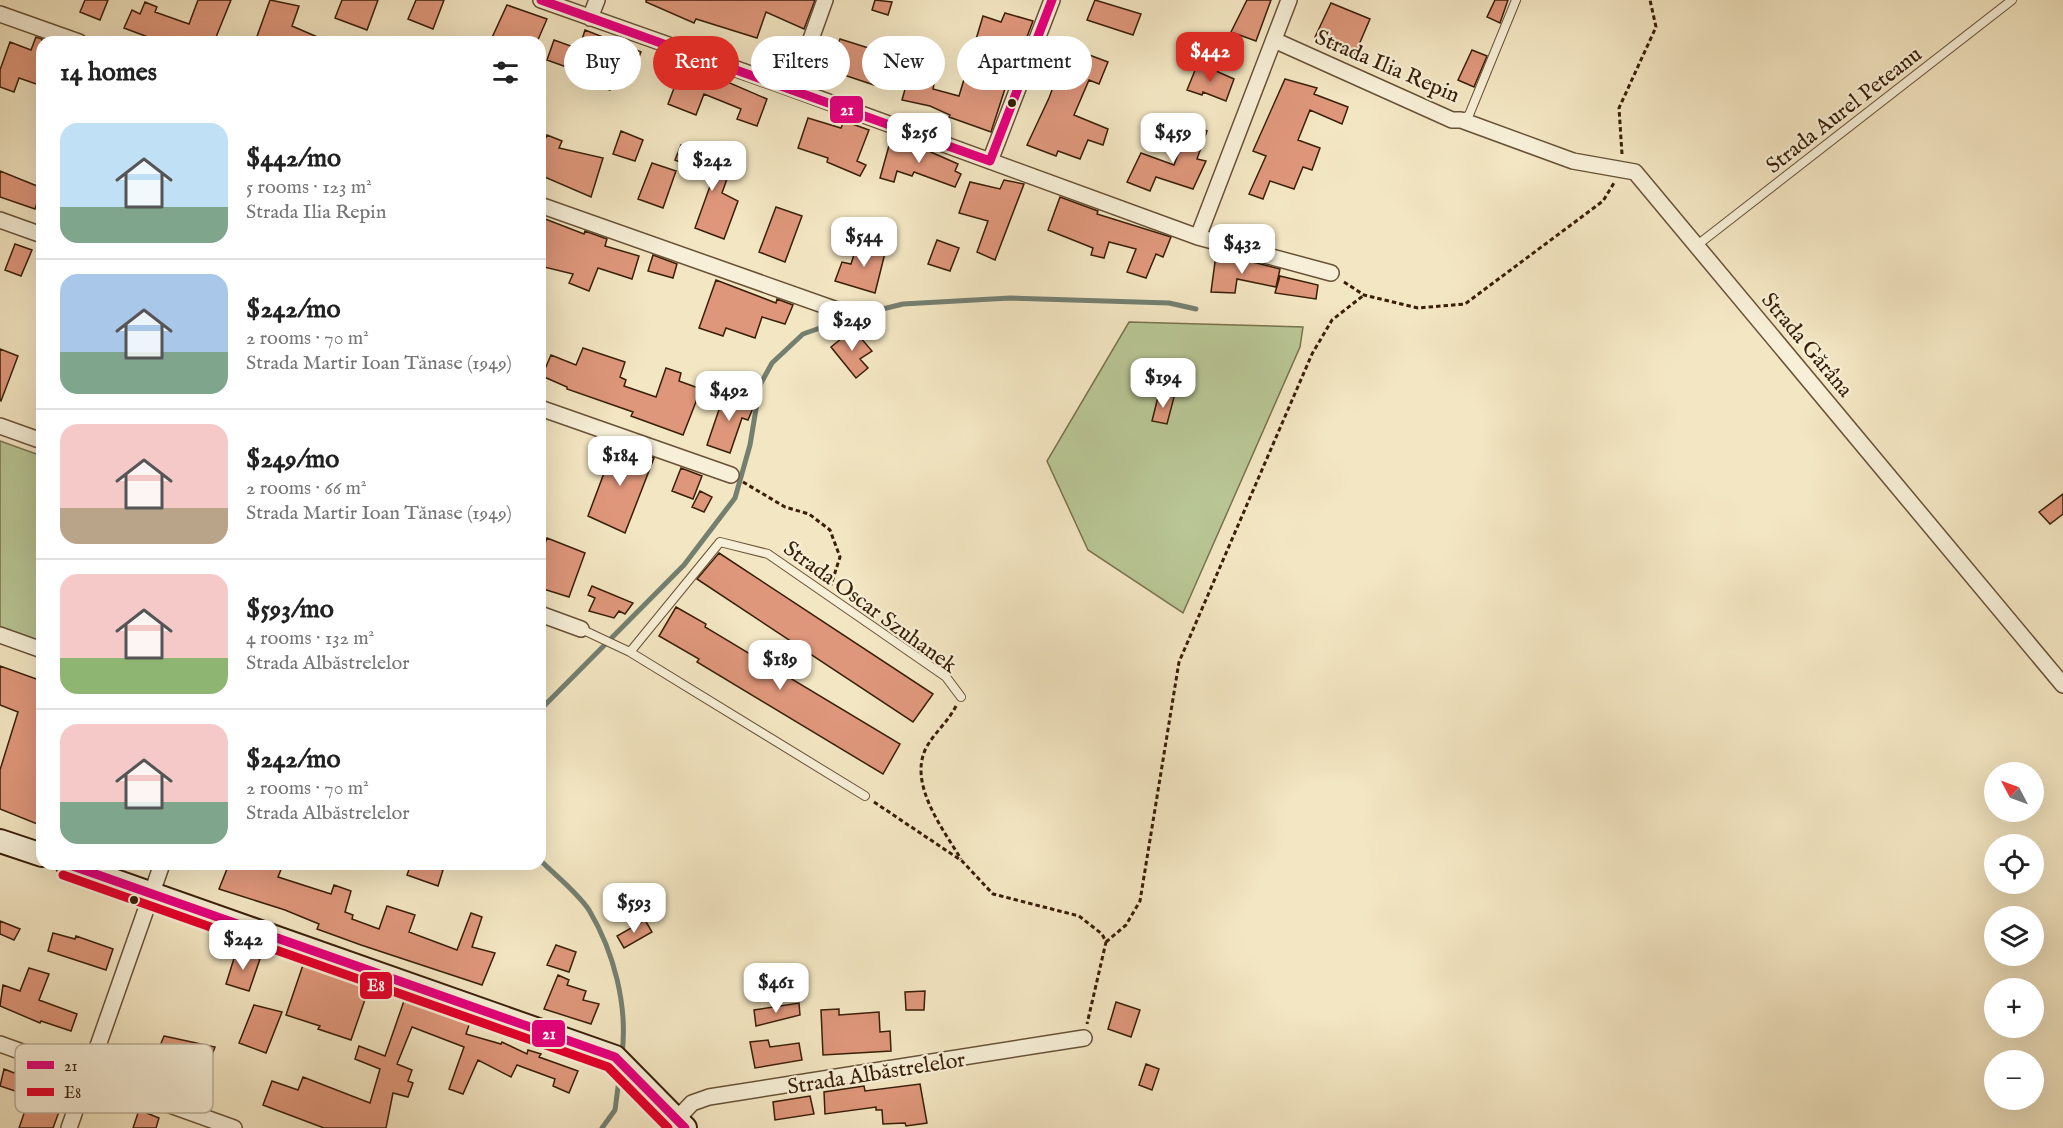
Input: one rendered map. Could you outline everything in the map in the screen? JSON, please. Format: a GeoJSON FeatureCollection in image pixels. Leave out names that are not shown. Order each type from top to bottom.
{"type":"FeatureCollection","features":[{"type":"Feature","properties":{"kind":"street"},"geometry":{"type":"LineString","coordinates":[[541,0],[751,74]]}},
{"type":"Feature","properties":{"kind":"street"},"geometry":{"type":"LineString","coordinates":[[590,18],[597,0]]}},
{"type":"Feature","properties":{"kind":"street"},"geometry":{"type":"LineString","coordinates":[[812,36],[825,0]]}},
{"type":"Feature","properties":{"kind":"street"},"geometry":{"type":"LineString","coordinates":[[990,161],[1052,0]]}},
{"type":"Feature","properties":{"kind":"street"},"geometry":{"type":"LineString","coordinates":[[1198,237],[1290,0]]}},
{"type":"Feature","properties":{"kind":"street"},"geometry":{"type":"LineString","coordinates":[[0,14],[62,36]]}},
{"type":"Feature","properties":{"kind":"street","name":"Strada Ilia Repin"},"geometry":{"type":"LineString","coordinates":[[1274,40],[1452,120],[1461,120]]}},
{"type":"Feature","properties":{"kind":"street"},"geometry":{"type":"LineString","coordinates":[[796,90],[1198,237],[1331,273]]}},
{"type":"Feature","properties":{"kind":"street","name":"Strada Gărâna"},"geometry":{"type":"LineString","coordinates":[[1461,120],[1573,160],[1635,172],[2063,685]]}},
{"type":"Feature","properties":{"kind":"street"},"geometry":{"type":"LineString","coordinates":[[546,207],[840,311]]}},
{"type":"Feature","properties":{"kind":"street"},"geometry":{"type":"LineString","coordinates":[[0,220],[36,233]]}},
{"type":"Feature","properties":{"kind":"street"},"geometry":{"type":"LineString","coordinates":[[546,410],[731,475]]}},
{"type":"Feature","properties":{"kind":"street"},"geometry":{"type":"LineString","coordinates":[[0,426],[36,439]]}},
{"type":"Feature","properties":{"kind":"street"},"geometry":{"type":"LineString","coordinates":[[546,616],[581,629]]}},
{"type":"Feature","properties":{"kind":"street"},"geometry":{"type":"LineString","coordinates":[[0,635],[36,648]]}},
{"type":"Feature","properties":{"kind":"street"},"geometry":{"type":"LineString","coordinates":[[0,841],[36,853]]}},
{"type":"Feature","properties":{"kind":"street","name":"Strada Albăstrelelor"},"geometry":{"type":"LineString","coordinates":[[84,870],[615,1058],[681,1124],[692,1103],[709,1097],[1084,1038]]}},
{"type":"Feature","properties":{"kind":"street"},"geometry":{"type":"LineString","coordinates":[[100,1044],[160,870]]}},
{"type":"Feature","properties":{"kind":"street"},"geometry":{"type":"LineString","coordinates":[[0,1044],[15,1049]]}},
{"type":"Feature","properties":{"kind":"street"},"geometry":{"type":"LineString","coordinates":[[69,1128],[75,1113]]}},
{"type":"Feature","properties":{"kind":"street"},"geometry":{"type":"LineString","coordinates":[[192,1113],[234,1128]]}},
{"type":"Feature","properties":{"kind":"lane","name":"Strada Ilia Repin"},"geometry":{"type":"LineString","coordinates":[[1461,120],[1468,115],[1516,0]]}},
{"type":"Feature","properties":{"kind":"lane","name":"Strada Aurel Peteanu"},"geometry":{"type":"LineString","coordinates":[[1696,246],[2012,0]]}},
{"type":"Feature","properties":{"kind":"lane","name":"Strada Oscar Szuhanek"},"geometry":{"type":"LineString","coordinates":[[630,652],[720,542],[768,554],[946,677],[961,697]]}},
{"type":"Feature","properties":{"kind":"lane"},"geometry":{"type":"LineString","coordinates":[[581,629],[630,652],[865,796]]}},
{"type":"Feature","properties":{"kind":"path"},"geometry":{"type":"LineString","coordinates":[[1331,273],[1364,295],[1418,308],[1465,304],[1603,201],[1622,169],[1619,108],[1656,27],[1650,0]]}},
{"type":"Feature","properties":{"kind":"path"},"geometry":{"type":"LineString","coordinates":[[1084,1038],[1106,942],[1126,925],[1140,901],[1179,662],[1312,354],[1332,320],[1364,295]]}},
{"type":"Feature","properties":{"kind":"path"},"geometry":{"type":"LineString","coordinates":[[731,475],[785,507],[808,514],[830,530],[840,557],[827,595]]}},
{"type":"Feature","properties":{"kind":"path"},"geometry":{"type":"LineString","coordinates":[[961,697],[949,720],[926,748],[920,775],[936,816],[962,861]]}},
{"type":"Feature","properties":{"kind":"path"},"geometry":{"type":"LineString","coordinates":[[865,796],[962,861],[993,894],[1079,916],[1102,934],[1106,942]]}},
{"type":"Feature","properties":{"kind":"green space"},"geometry":{"type":"Polygon","coordinates":[[[1129,322],[1303,327],[1300,347],[1183,613],[1088,550],[1047,461],[1129,322]]]}},
{"type":"Feature","properties":{"kind":"green space"},"geometry":{"type":"Polygon","coordinates":[[[0,441],[36,454],[36,640],[0,627],[0,441]]]}},
{"type":"Feature","properties":{"kind":"building"},"geometry":{"type":"Polygon","coordinates":[[[85,0],[108,0],[100,20],[80,12],[85,0]]]}},
{"type":"Feature","properties":{"kind":"building"},"geometry":{"type":"Polygon","coordinates":[[[198,0],[231,0],[216,36],[145,36],[124,28],[132,10],[140,14],[145,2],[157,7],[155,12],[189,24],[198,0]]]}},
{"type":"Feature","properties":{"kind":"building"},"geometry":{"type":"Polygon","coordinates":[[[270,0],[299,6],[292,26],[315,36],[257,36],[270,0]]]}},
{"type":"Feature","properties":{"kind":"building"},"geometry":{"type":"Polygon","coordinates":[[[342,0],[378,0],[367,30],[335,18],[342,0]]]}},
{"type":"Feature","properties":{"kind":"building"},"geometry":{"type":"Polygon","coordinates":[[[416,0],[444,0],[433,29],[408,19],[416,0]]]}},
{"type":"Feature","properties":{"kind":"building"},"geometry":{"type":"Polygon","coordinates":[[[646,0],[815,0],[804,29],[766,12],[758,36],[751,36],[696,19],[694,23],[646,2],[646,0]]]}},
{"type":"Feature","properties":{"kind":"building"},"geometry":{"type":"Polygon","coordinates":[[[875,0],[892,2],[888,15],[872,10],[875,0]]]}},
{"type":"Feature","properties":{"kind":"building"},"geometry":{"type":"Polygon","coordinates":[[[1095,0],[1141,14],[1133,35],[1087,20],[1095,0]]]}},
{"type":"Feature","properties":{"kind":"building"},"geometry":{"type":"Polygon","coordinates":[[[1247,0],[1271,0],[1256,41],[1231,32],[1247,0]]]}},
{"type":"Feature","properties":{"kind":"building"},"geometry":{"type":"Polygon","coordinates":[[[1495,0],[1508,0],[1500,23],[1487,17],[1495,0]]]}},
{"type":"Feature","properties":{"kind":"building"},"geometry":{"type":"Polygon","coordinates":[[[1331,3],[1370,19],[1355,54],[1315,37],[1331,3]]]}},
{"type":"Feature","properties":{"kind":"building"},"geometry":{"type":"Polygon","coordinates":[[[507,5],[547,19],[540,36],[493,36],[507,5]]]}},
{"type":"Feature","properties":{"kind":"building"},"geometry":{"type":"Polygon","coordinates":[[[1005,13],[1033,21],[1027,36],[977,36],[983,16],[1001,22],[1005,13]]]}},
{"type":"Feature","properties":{"kind":"building"},"geometry":{"type":"Polygon","coordinates":[[[585,30],[600,36],[583,36],[585,30]]]}},
{"type":"Feature","properties":{"kind":"building"},"geometry":{"type":"Polygon","coordinates":[[[36,37],[36,84],[19,78],[14,92],[0,87],[0,70],[10,42],[31,50],[36,37]]]}},
{"type":"Feature","properties":{"kind":"building"},"geometry":{"type":"Polygon","coordinates":[[[554,40],[564,44],[564,66],[547,60],[554,40]]]}},
{"type":"Feature","properties":{"kind":"building"},"geometry":{"type":"Polygon","coordinates":[[[850,42],[862,46],[862,81],[850,77],[850,42]]]}},
{"type":"Feature","properties":{"kind":"building"},"geometry":{"type":"Polygon","coordinates":[[[1472,50],[1487,56],[1474,87],[1458,80],[1472,50]]]}},
{"type":"Feature","properties":{"kind":"building"},"geometry":{"type":"Polygon","coordinates":[[[1092,56],[1108,62],[1099,84],[1092,81],[1092,56]]]}},
{"type":"Feature","properties":{"kind":"building"},"geometry":{"type":"Polygon","coordinates":[[[1198,63],[1234,79],[1226,101],[1203,92],[1202,95],[1187,90],[1198,63]]]}},
{"type":"Feature","properties":{"kind":"building"},"geometry":{"type":"Polygon","coordinates":[[[1285,79],[1317,88],[1314,94],[1348,107],[1342,124],[1310,110],[1298,140],[1320,148],[1312,170],[1303,167],[1294,189],[1270,181],[1263,199],[1249,194],[1266,156],[1253,151],[1285,79]]]}},
{"type":"Feature","properties":{"kind":"building"},"geometry":{"type":"Polygon","coordinates":[[[739,87],[767,99],[757,126],[737,119],[741,109],[704,94],[696,115],[668,104],[673,90],[739,90],[739,87]]]}},
{"type":"Feature","properties":{"kind":"building"},"geometry":{"type":"Polygon","coordinates":[[[905,90],[937,90],[959,96],[961,90],[1005,90],[991,132],[949,117],[950,115],[930,106],[902,100],[905,90]]]}},
{"type":"Feature","properties":{"kind":"building"},"geometry":{"type":"Polygon","coordinates":[[[1052,90],[1085,90],[1074,115],[1108,129],[1103,145],[1088,140],[1080,159],[1058,151],[1056,156],[1027,145],[1052,90]]]}},
{"type":"Feature","properties":{"kind":"building"},"geometry":{"type":"Polygon","coordinates":[[[808,118],[841,128],[844,121],[869,130],[857,161],[866,165],[860,176],[827,162],[828,158],[798,148],[808,118]]]}},
{"type":"Feature","properties":{"kind":"building"},"geometry":{"type":"Polygon","coordinates":[[[1190,123],[1207,131],[1197,159],[1206,161],[1193,189],[1156,177],[1150,191],[1127,182],[1141,153],[1174,165],[1190,123]]]}},
{"type":"Feature","properties":{"kind":"building"},"geometry":{"type":"Polygon","coordinates":[[[621,131],[643,140],[635,161],[613,154],[621,131]]]}},
{"type":"Feature","properties":{"kind":"building"},"geometry":{"type":"Polygon","coordinates":[[[547,135],[562,141],[559,148],[603,158],[591,197],[546,178],[547,135]]]}},
{"type":"Feature","properties":{"kind":"building"},"geometry":{"type":"Polygon","coordinates":[[[890,142],[906,147],[908,142],[958,164],[955,171],[961,174],[955,187],[914,172],[912,176],[897,171],[894,182],[880,178],[890,142]]]}},
{"type":"Feature","properties":{"kind":"building"},"geometry":{"type":"Polygon","coordinates":[[[681,145],[732,165],[722,193],[738,201],[724,239],[695,228],[714,175],[675,160],[681,145]]]}},
{"type":"Feature","properties":{"kind":"building"},"geometry":{"type":"Polygon","coordinates":[[[652,163],[676,171],[663,208],[638,199],[652,163]]]}},
{"type":"Feature","properties":{"kind":"building"},"geometry":{"type":"Polygon","coordinates":[[[0,171],[36,186],[35,209],[0,197],[0,171]]]}},
{"type":"Feature","properties":{"kind":"building"},"geometry":{"type":"Polygon","coordinates":[[[1004,180],[1024,184],[995,260],[977,252],[988,221],[959,213],[970,182],[1000,189],[1004,180]]]}},
{"type":"Feature","properties":{"kind":"building"},"geometry":{"type":"Polygon","coordinates":[[[1060,197],[1098,211],[1097,214],[1171,237],[1163,257],[1156,254],[1146,278],[1127,272],[1136,249],[1109,242],[1104,258],[1091,255],[1093,248],[1048,230],[1060,197]]]}},
{"type":"Feature","properties":{"kind":"building"},"geometry":{"type":"Polygon","coordinates":[[[776,207],[802,216],[785,262],[759,252],[776,207]]]}},
{"type":"Feature","properties":{"kind":"building"},"geometry":{"type":"Polygon","coordinates":[[[546,219],[584,234],[585,231],[607,239],[605,246],[639,256],[632,279],[598,268],[589,291],[569,283],[573,274],[546,267],[546,219]]]}},
{"type":"Feature","properties":{"kind":"building"},"geometry":{"type":"Polygon","coordinates":[[[937,240],[959,248],[950,271],[928,264],[937,240]]]}},
{"type":"Feature","properties":{"kind":"building"},"geometry":{"type":"Polygon","coordinates":[[[871,242],[887,245],[875,293],[835,281],[842,262],[851,264],[856,248],[868,251],[871,242]]]}},
{"type":"Feature","properties":{"kind":"building"},"geometry":{"type":"Polygon","coordinates":[[[15,244],[32,250],[21,276],[5,270],[15,244]]]}},
{"type":"Feature","properties":{"kind":"building"},"geometry":{"type":"Polygon","coordinates":[[[653,255],[677,264],[673,278],[648,271],[653,255]]]}},
{"type":"Feature","properties":{"kind":"building"},"geometry":{"type":"Polygon","coordinates":[[[1245,260],[1280,269],[1276,287],[1237,279],[1235,293],[1211,292],[1215,262],[1245,260]]]}},
{"type":"Feature","properties":{"kind":"building"},"geometry":{"type":"Polygon","coordinates":[[[1280,276],[1318,285],[1316,299],[1275,293],[1280,276]]]}},
{"type":"Feature","properties":{"kind":"building"},"geometry":{"type":"Polygon","coordinates":[[[716,280],[776,303],[777,299],[793,305],[785,324],[762,317],[755,338],[726,328],[723,336],[699,328],[716,280]]]}},
{"type":"Feature","properties":{"kind":"building"},"geometry":{"type":"Polygon","coordinates":[[[853,329],[872,351],[860,359],[868,368],[856,378],[831,347],[853,329]]]}},
{"type":"Feature","properties":{"kind":"building"},"geometry":{"type":"Polygon","coordinates":[[[583,348],[625,362],[620,377],[626,380],[624,386],[656,397],[666,368],[681,373],[679,381],[701,389],[683,435],[631,416],[633,412],[567,389],[546,378],[546,367],[551,355],[576,365],[583,348]]]}},
{"type":"Feature","properties":{"kind":"building"},"geometry":{"type":"Polygon","coordinates":[[[0,349],[18,356],[1,401],[0,400],[0,349]]]}},
{"type":"Feature","properties":{"kind":"building"},"geometry":{"type":"Polygon","coordinates":[[[725,392],[755,403],[748,420],[742,418],[730,453],[707,445],[725,392]]]}},
{"type":"Feature","properties":{"kind":"building"},"geometry":{"type":"Polygon","coordinates":[[[1159,393],[1174,397],[1167,424],[1152,421],[1159,393]]]}},
{"type":"Feature","properties":{"kind":"building"},"geometry":{"type":"Polygon","coordinates":[[[616,445],[654,458],[625,533],[588,516],[607,465],[601,462],[606,450],[613,453],[616,445]]]}},
{"type":"Feature","properties":{"kind":"building"},"geometry":{"type":"Polygon","coordinates":[[[681,468],[702,476],[693,499],[672,491],[681,468]]]}},
{"type":"Feature","properties":{"kind":"building"},"geometry":{"type":"Polygon","coordinates":[[[700,491],[712,497],[704,512],[692,507],[700,491]]]}},
{"type":"Feature","properties":{"kind":"building"},"geometry":{"type":"Polygon","coordinates":[[[2063,494],[2063,514],[2050,524],[2039,512],[2063,494]]]}},
{"type":"Feature","properties":{"kind":"building"},"geometry":{"type":"Polygon","coordinates":[[[547,538],[585,553],[569,597],[546,590],[547,538]]]}},
{"type":"Feature","properties":{"kind":"building"},"geometry":{"type":"Polygon","coordinates":[[[719,553],[933,694],[913,722],[697,579],[719,553]]]}},
{"type":"Feature","properties":{"kind":"building"},"geometry":{"type":"Polygon","coordinates":[[[592,586],[633,603],[625,614],[619,611],[614,618],[589,611],[595,598],[588,595],[592,586]]]}},
{"type":"Feature","properties":{"kind":"building"},"geometry":{"type":"Polygon","coordinates":[[[676,607],[706,624],[705,627],[900,744],[883,774],[697,662],[699,659],[659,636],[676,607]]]}},
{"type":"Feature","properties":{"kind":"building"},"geometry":{"type":"Polygon","coordinates":[[[0,666],[36,679],[36,824],[0,809],[0,770],[18,712],[0,705],[0,666]]]}},
{"type":"Feature","properties":{"kind":"building"},"geometry":{"type":"Polygon","coordinates":[[[227,870],[281,870],[278,877],[331,894],[334,885],[351,891],[345,912],[353,915],[352,919],[379,929],[387,906],[415,915],[409,932],[457,950],[471,913],[482,917],[472,947],[495,953],[482,985],[317,929],[319,924],[285,910],[219,889],[227,870]]]}},
{"type":"Feature","properties":{"kind":"building"},"geometry":{"type":"Polygon","coordinates":[[[409,870],[443,870],[438,886],[407,875],[409,870]]]}},
{"type":"Feature","properties":{"kind":"building"},"geometry":{"type":"Polygon","coordinates":[[[645,920],[652,932],[624,948],[617,936],[645,920]]]}},
{"type":"Feature","properties":{"kind":"building"},"geometry":{"type":"Polygon","coordinates":[[[0,921],[20,929],[14,940],[0,934],[0,921]]]}},
{"type":"Feature","properties":{"kind":"building"},"geometry":{"type":"Polygon","coordinates":[[[53,933],[75,939],[76,936],[113,949],[106,970],[48,951],[53,933]]]}},
{"type":"Feature","properties":{"kind":"building"},"geometry":{"type":"Polygon","coordinates":[[[556,945],[576,952],[569,972],[547,965],[556,945]]]}},
{"type":"Feature","properties":{"kind":"building"},"geometry":{"type":"Polygon","coordinates":[[[236,952],[260,959],[249,991],[226,984],[236,952]]]}},
{"type":"Feature","properties":{"kind":"building"},"geometry":{"type":"Polygon","coordinates":[[[304,962],[369,988],[351,1040],[318,1029],[320,1026],[286,1015],[304,962]]]}},
{"type":"Feature","properties":{"kind":"building"},"geometry":{"type":"Polygon","coordinates":[[[29,968],[49,974],[39,1000],[77,1014],[71,1031],[41,1021],[40,1023],[0,1006],[3,985],[20,991],[29,968]]]}},
{"type":"Feature","properties":{"kind":"building"},"geometry":{"type":"Polygon","coordinates":[[[558,975],[569,980],[567,985],[586,991],[583,1000],[599,1004],[591,1024],[544,1009],[558,975]]]}},
{"type":"Feature","properties":{"kind":"building"},"geometry":{"type":"Polygon","coordinates":[[[925,991],[924,1010],[906,1010],[905,992],[925,991]]]}},
{"type":"Feature","properties":{"kind":"building"},"geometry":{"type":"Polygon","coordinates":[[[405,998],[470,1022],[466,1034],[501,1044],[502,1042],[527,1054],[528,1050],[541,1054],[539,1057],[578,1071],[569,1093],[553,1086],[555,1079],[517,1065],[511,1077],[478,1060],[463,1094],[449,1089],[464,1047],[412,1027],[397,1064],[412,1070],[408,1081],[413,1083],[408,1097],[393,1093],[386,1128],[324,1128],[263,1105],[272,1081],[298,1090],[303,1077],[370,1103],[380,1069],[355,1059],[359,1046],[385,1056],[405,998]]]}},
{"type":"Feature","properties":{"kind":"building"},"geometry":{"type":"Polygon","coordinates":[[[1116,1002],[1140,1010],[1131,1037],[1108,1029],[1116,1002]]]}},
{"type":"Feature","properties":{"kind":"building"},"geometry":{"type":"Polygon","coordinates":[[[799,1003],[800,1015],[756,1026],[754,1010],[799,1003]]]}},
{"type":"Feature","properties":{"kind":"building"},"geometry":{"type":"Polygon","coordinates":[[[254,1005],[282,1012],[266,1053],[239,1043],[254,1005]]]}},
{"type":"Feature","properties":{"kind":"building"},"geometry":{"type":"Polygon","coordinates":[[[839,1009],[839,1015],[879,1012],[880,1032],[890,1031],[891,1051],[823,1055],[821,1010],[839,1009]]]}},
{"type":"Feature","properties":{"kind":"building"},"geometry":{"type":"Polygon","coordinates":[[[164,1036],[201,1044],[161,1044],[164,1036]]]}},
{"type":"Feature","properties":{"kind":"building"},"geometry":{"type":"Polygon","coordinates":[[[768,1040],[770,1047],[799,1043],[802,1060],[755,1068],[750,1042],[768,1040]]]}},
{"type":"Feature","properties":{"kind":"building"},"geometry":{"type":"Polygon","coordinates":[[[1146,1064],[1159,1069],[1152,1090],[1139,1085],[1146,1064]]]}},
{"type":"Feature","properties":{"kind":"building"},"geometry":{"type":"Polygon","coordinates":[[[4,1069],[15,1073],[15,1091],[0,1086],[4,1069]]]}},
{"type":"Feature","properties":{"kind":"building"},"geometry":{"type":"Polygon","coordinates":[[[920,1084],[927,1123],[906,1126],[905,1123],[883,1124],[882,1110],[876,1110],[876,1107],[825,1114],[824,1092],[864,1086],[865,1091],[920,1084]]]}},
{"type":"Feature","properties":{"kind":"building"},"geometry":{"type":"Polygon","coordinates":[[[810,1096],[814,1114],[775,1120],[773,1102],[810,1096]]]}},
{"type":"Feature","properties":{"kind":"building"},"geometry":{"type":"Polygon","coordinates":[[[24,1113],[59,1113],[53,1128],[19,1128],[24,1113]]]}},
{"type":"Feature","properties":{"kind":"building"},"geometry":{"type":"Polygon","coordinates":[[[138,1113],[146,1113],[159,1118],[156,1128],[133,1128],[138,1113]]]}},
{"type":"Feature","properties":{"kind":"waterway"},"geometry":{"type":"LineString","coordinates":[[546,704],[684,565],[735,498],[750,445],[760,385],[772,363],[803,334],[854,316],[903,304],[1010,298],[1169,303],[1196,309]]}},
{"type":"Feature","properties":{"kind":"waterway"},"geometry":{"type":"LineString","coordinates":[[546,866],[584,903],[606,943],[621,998],[622,1054]]}},
{"type":"Feature","properties":{"kind":"waterway"},"geometry":{"type":"LineString","coordinates":[[602,1128],[615,1110],[620,1072]]}},
{"type":"Feature","properties":{"kind":"transit line","name":"21"},"geometry":{"type":"LineString","coordinates":[[541,0],[990,161],[1052,0]]}},
{"type":"Feature","properties":{"kind":"transit line","name":"21"},"geometry":{"type":"LineString","coordinates":[[84,870],[615,1057],[685,1128]]}},
{"type":"Feature","properties":{"kind":"transit line","name":"E8"},"geometry":{"type":"LineString","coordinates":[[63,875],[608,1067],[668,1128]]}}]}
